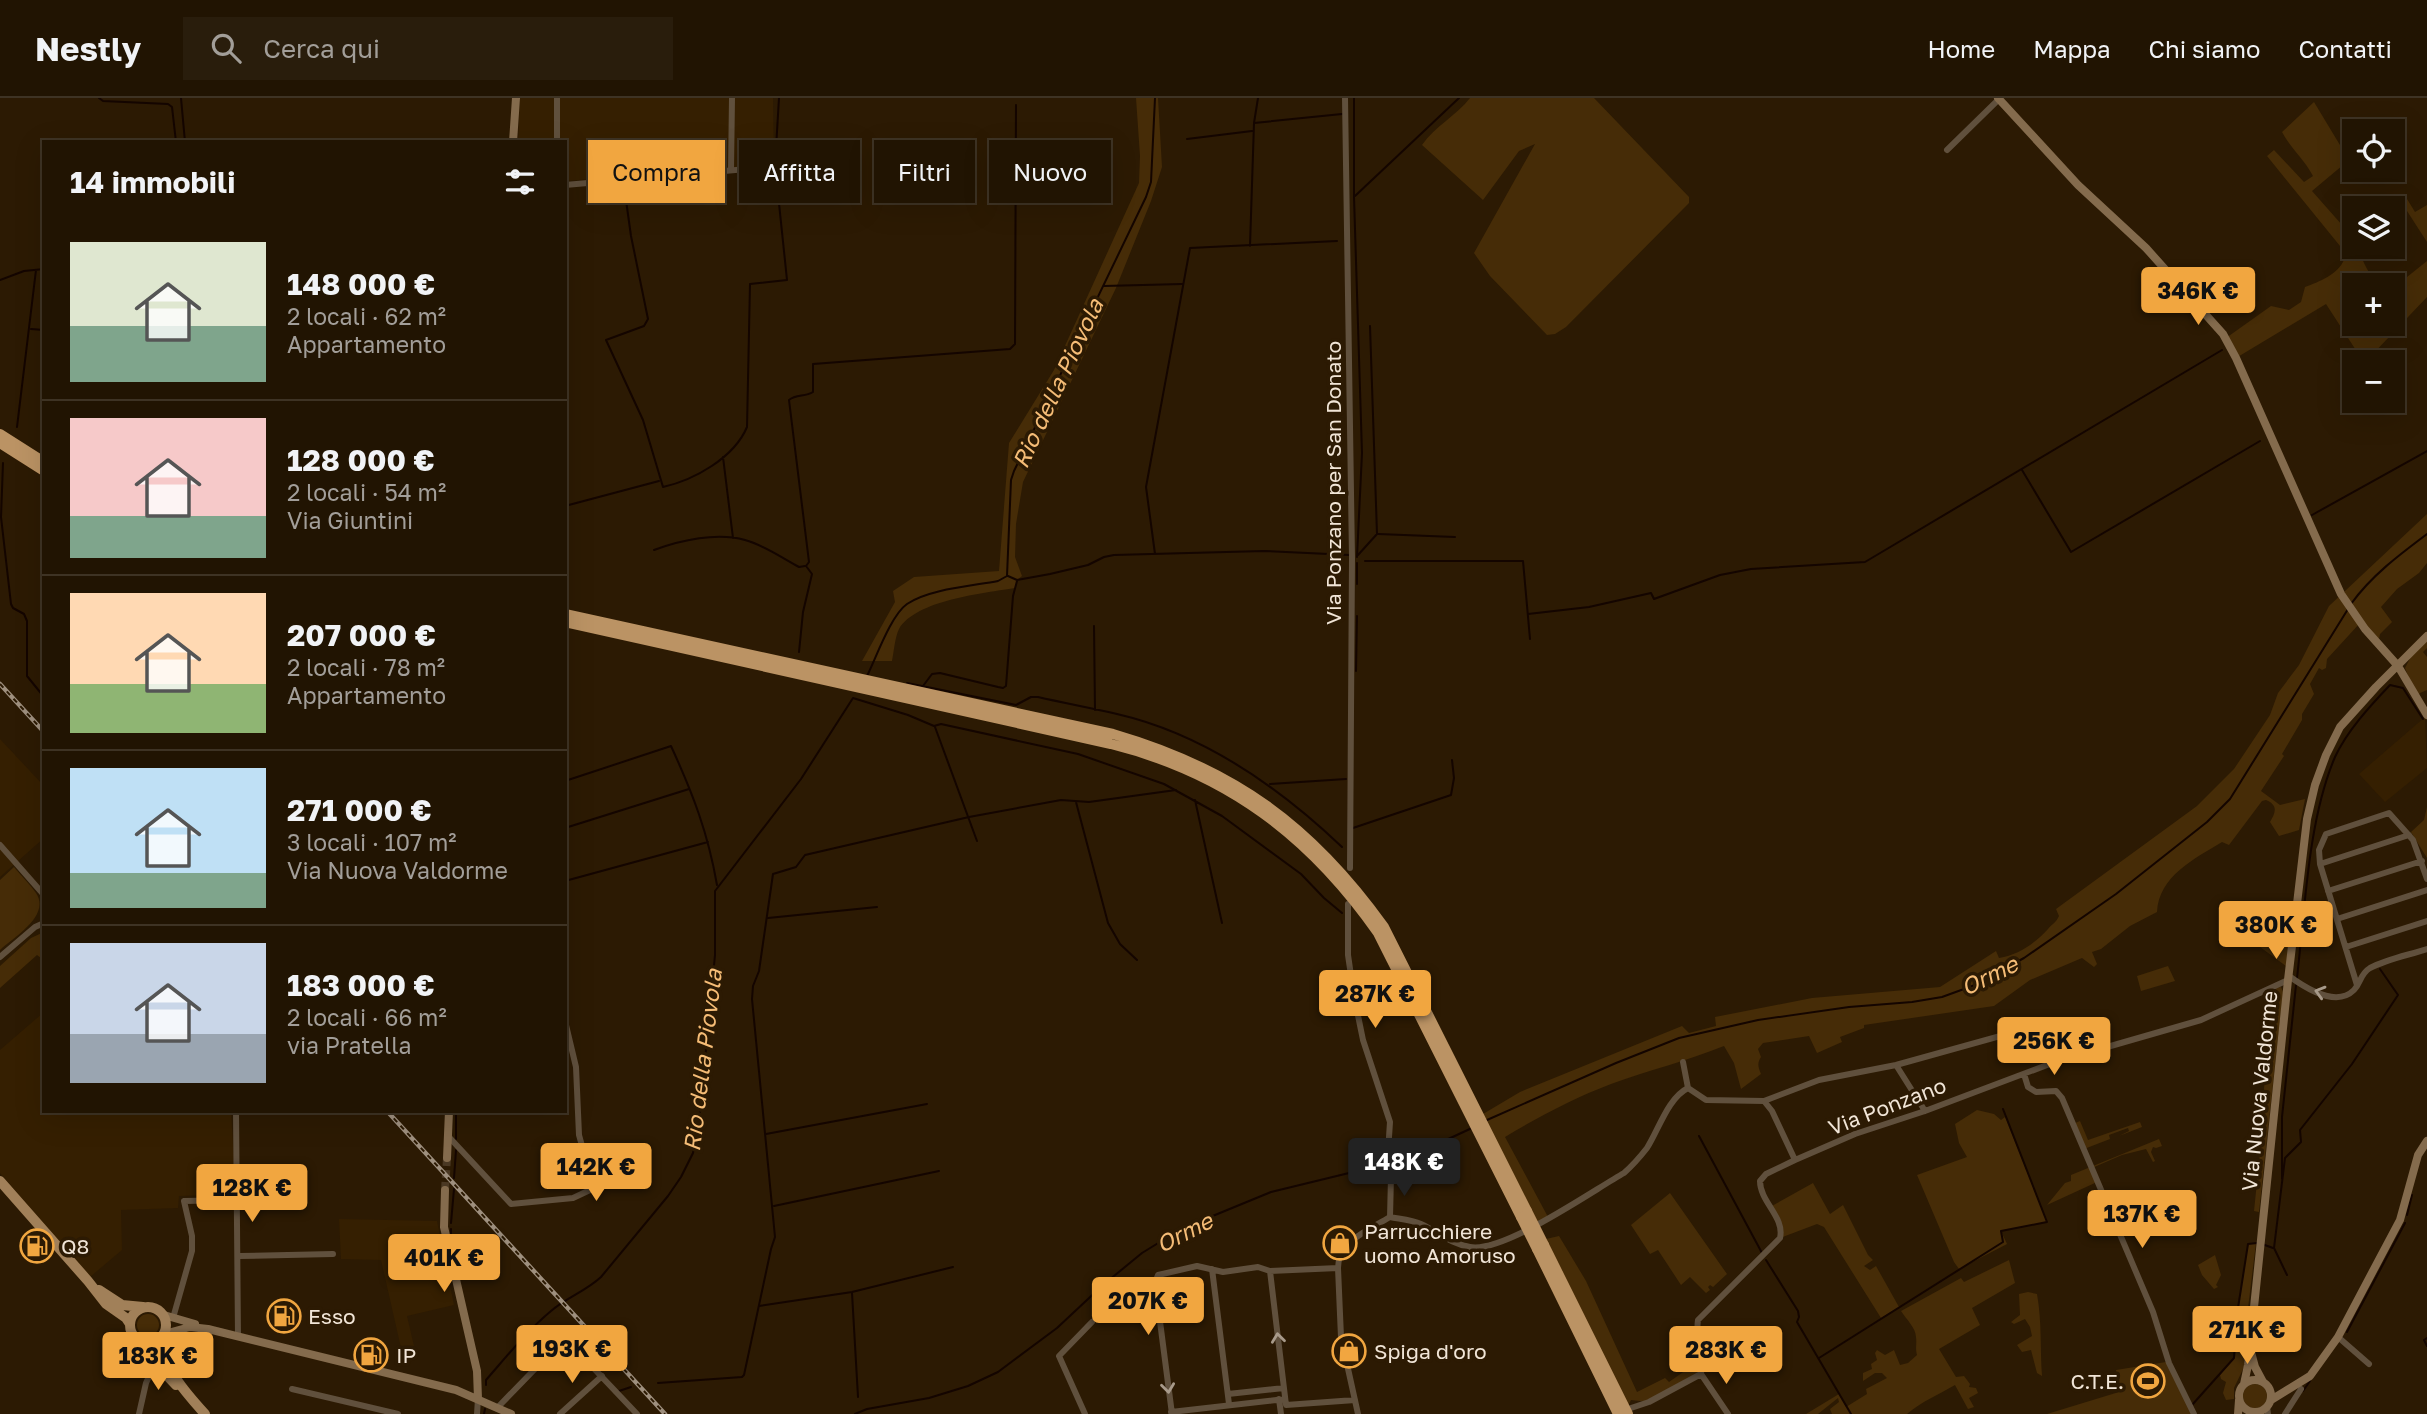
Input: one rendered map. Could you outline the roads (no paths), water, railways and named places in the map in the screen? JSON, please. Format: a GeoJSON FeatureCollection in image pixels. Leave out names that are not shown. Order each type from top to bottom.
{"type":"FeatureCollection","features":[{"type":"Feature","properties":{"kind":"highway"},"geometry":{"type":"LineString","coordinates":[[0,434],[42,461]]}},
{"type":"Feature","properties":{"kind":"highway"},"geometry":{"type":"LineString","coordinates":[[0,443],[42,470]]}},
{"type":"Feature","properties":{"kind":"highway"},"geometry":{"type":"LineString","coordinates":[[567,614],[1113,734],[1183,758],[1225,778],[1300,830],[1336,865],[1368,905],[1395,947],[1475,1116]]}},
{"type":"Feature","properties":{"kind":"highway"},"geometry":{"type":"LineString","coordinates":[[567,622],[1086,737],[1147,753],[1178,764],[1257,808],[1294,836],[1352,897],[1391,956],[1524,1214],[1618,1414]]}},
{"type":"Feature","properties":{"kind":"highway"},"geometry":{"type":"LineString","coordinates":[[1540,1247],[1629,1411]]}},
{"type":"Feature","properties":{"kind":"main road"},"geometry":{"type":"LineString","coordinates":[[0,1181],[106,1304],[126,1318],[133,1335],[151,1349],[166,1376],[205,1414]]}},
{"type":"Feature","properties":{"kind":"main road"},"geometry":{"type":"LineString","coordinates":[[88,1280],[116,1302],[130,1306],[155,1307],[168,1316],[163,1335],[165,1360],[192,1400]]}},
{"type":"Feature","properties":{"kind":"main road"},"geometry":{"type":"LineString","coordinates":[[130,1324],[134,1313],[143,1307]]}},
{"type":"Feature","properties":{"kind":"main road"},"geometry":{"type":"LineString","coordinates":[[141,1341],[152,1343],[163,1335]]}},
{"type":"Feature","properties":{"kind":"street"},"geometry":{"type":"LineString","coordinates":[[513,140],[516,98]]}},
{"type":"Feature","properties":{"kind":"street"},"geometry":{"type":"LineString","coordinates":[[557,98],[557,140]]}},
{"type":"Feature","properties":{"kind":"street"},"geometry":{"type":"LineString","coordinates":[[731,170],[732,98]]}},
{"type":"Feature","properties":{"kind":"street","name":"Via Ponzano per San Donato"},"geometry":{"type":"LineString","coordinates":[[1345,98],[1352,555],[1350,868]]}},
{"type":"Feature","properties":{"kind":"street"},"geometry":{"type":"LineString","coordinates":[[1947,150],[1998,98],[2078,185],[2146,248],[2223,334],[2242,370],[2341,594],[2357,619],[2398,666],[2427,715]]}},
{"type":"Feature","properties":{"kind":"street"},"geometry":{"type":"LineString","coordinates":[[567,185],[739,169]]}},
{"type":"Feature","properties":{"kind":"street","name":"Via Nuova Valdorme"},"geometry":{"type":"LineString","coordinates":[[2238,1414],[2239,1391],[2244,1384],[2250,1339],[2288,978],[2308,819],[2316,782],[2340,727],[2427,636]]}},
{"type":"Feature","properties":{"kind":"street"},"geometry":{"type":"LineString","coordinates":[[2355,988],[2346,947],[2320,864],[2319,850],[2326,834],[2389,813],[2409,835],[2422,861],[2427,879]]}},
{"type":"Feature","properties":{"kind":"street"},"geometry":{"type":"LineString","coordinates":[[2320,864],[2409,835]]}},
{"type":"Feature","properties":{"kind":"street"},"geometry":{"type":"LineString","coordinates":[[0,845],[42,893]]}},
{"type":"Feature","properties":{"kind":"street"},"geometry":{"type":"LineString","coordinates":[[2328,891],[2422,861]]}},
{"type":"Feature","properties":{"kind":"street"},"geometry":{"type":"LineString","coordinates":[[2337,919],[2427,890]]}},
{"type":"Feature","properties":{"kind":"street"},"geometry":{"type":"LineString","coordinates":[[1348,904],[1348,956],[1363,1040],[1390,1122],[1390,1217]]}},
{"type":"Feature","properties":{"kind":"street"},"geometry":{"type":"LineString","coordinates":[[2346,947],[2427,921]]}},
{"type":"Feature","properties":{"kind":"street"},"geometry":{"type":"LineString","coordinates":[[0,957],[42,924]]}},
{"type":"Feature","properties":{"kind":"street"},"geometry":{"type":"LineString","coordinates":[[2288,978],[2306,989],[2340,997],[2355,988],[2361,974],[2370,968],[2427,949]]}},
{"type":"Feature","properties":{"kind":"street","name":"Via Ponzano"},"geometry":{"type":"LineString","coordinates":[[1701,1374],[1703,1358],[1698,1338],[1698,1320],[1780,1238],[1780,1225],[1760,1191],[1760,1181],[1766,1174],[1854,1134],[1925,1111],[1994,1083],[2055,1062],[2201,1020],[2288,978]]}},
{"type":"Feature","properties":{"kind":"street"},"geometry":{"type":"LineString","coordinates":[[1683,1062],[1688,1088],[1706,1100],[1764,1101],[1819,1080],[1896,1065],[2058,1020]]}},
{"type":"Feature","properties":{"kind":"street"},"geometry":{"type":"LineString","coordinates":[[448,1136],[512,1204],[573,1198],[590,1190],[592,1182],[579,1135],[576,1067],[567,1029]]}},
{"type":"Feature","properties":{"kind":"street"},"geometry":{"type":"LineString","coordinates":[[1896,1065],[1925,1111]]}},
{"type":"Feature","properties":{"kind":"street"},"geometry":{"type":"LineString","coordinates":[[2024,1074],[2028,1087],[2036,1092],[2056,1091],[2062,1098],[2153,1312],[2169,1363],[2194,1414]]}},
{"type":"Feature","properties":{"kind":"street"},"geometry":{"type":"LineString","coordinates":[[1358,1414],[1341,1337],[1338,1258],[1348,1243],[1390,1217],[1422,1224],[1443,1238],[1467,1246],[1477,1248],[1495,1244],[1551,1216],[1624,1173],[1647,1148],[1673,1102],[1688,1088]]}},
{"type":"Feature","properties":{"kind":"street"},"geometry":{"type":"LineString","coordinates":[[1764,1101],[1772,1111],[1794,1160]]}},
{"type":"Feature","properties":{"kind":"street"},"geometry":{"type":"LineString","coordinates":[[236,1113],[238,1336]]}},
{"type":"Feature","properties":{"kind":"street"},"geometry":{"type":"LineString","coordinates":[[447,1158],[449,1113]]}},
{"type":"Feature","properties":{"kind":"street"},"geometry":{"type":"LineString","coordinates":[[2239,1400],[2244,1408],[2254,1413],[2269,1407],[2299,1387],[2310,1376],[2338,1337],[2400,1220],[2418,1155],[2427,1141]]}},
{"type":"Feature","properties":{"kind":"street"},"geometry":{"type":"LineString","coordinates":[[445,1190],[444,1227],[477,1371],[477,1414]]}},
{"type":"Feature","properties":{"kind":"street"},"geometry":{"type":"LineString","coordinates":[[238,1200],[184,1201],[191,1251],[168,1316],[208,1329],[456,1390],[498,1406],[511,1414]]}},
{"type":"Feature","properties":{"kind":"street"},"geometry":{"type":"LineString","coordinates":[[239,1256],[333,1254]]}},
{"type":"Feature","properties":{"kind":"street"},"geometry":{"type":"LineString","coordinates":[[1338,1268],[1270,1271],[1258,1267],[1223,1272],[1197,1266],[1160,1273],[1155,1281],[1172,1413],[1229,1404],[1355,1400]]}},
{"type":"Feature","properties":{"kind":"street"},"geometry":{"type":"LineString","coordinates":[[1212,1269],[1229,1404]]}},
{"type":"Feature","properties":{"kind":"street"},"geometry":{"type":"LineString","coordinates":[[1270,1271],[1284,1388],[1281,1414]]}},
{"type":"Feature","properties":{"kind":"street"},"geometry":{"type":"LineString","coordinates":[[1085,1414],[1059,1356],[1093,1322]]}},
{"type":"Feature","properties":{"kind":"street"},"geometry":{"type":"LineString","coordinates":[[163,1335],[190,1327],[208,1329]]}},
{"type":"Feature","properties":{"kind":"street"},"geometry":{"type":"LineString","coordinates":[[2338,1337],[2369,1364]]}},
{"type":"Feature","properties":{"kind":"street"},"geometry":{"type":"LineString","coordinates":[[498,1406],[565,1338],[637,1414]]}},
{"type":"Feature","properties":{"kind":"street","name":"Via Nuova Valdorme"},"geometry":{"type":"LineString","coordinates":[[2250,1339],[2252,1358],[2270,1388],[2269,1407]]}},
{"type":"Feature","properties":{"kind":"street"},"geometry":{"type":"LineString","coordinates":[[139,1414],[150,1369],[156,1361]]}},
{"type":"Feature","properties":{"kind":"street"},"geometry":{"type":"LineString","coordinates":[[1629,1411],[1701,1374],[1728,1414]]}},
{"type":"Feature","properties":{"kind":"street"},"geometry":{"type":"LineString","coordinates":[[561,1414],[602,1376]]}},
{"type":"Feature","properties":{"kind":"street"},"geometry":{"type":"LineString","coordinates":[[2244,1384],[2255,1379],[2282,1387],[2299,1387]]}},
{"type":"Feature","properties":{"kind":"street"},"geometry":{"type":"LineString","coordinates":[[2285,1414],[2299,1387]]}},
{"type":"Feature","properties":{"kind":"street"},"geometry":{"type":"LineString","coordinates":[[1227,1394],[1284,1388]]}},
{"type":"Feature","properties":{"kind":"street"},"geometry":{"type":"LineString","coordinates":[[292,1389],[398,1414]]}},
{"type":"Feature","properties":{"kind":"waterway"},"geometry":{"type":"LineString","coordinates":[[99,98],[103,101],[168,104],[172,107],[176,140]]}},
{"type":"Feature","properties":{"kind":"waterway"},"geometry":{"type":"LineString","coordinates":[[181,98],[185,140]]}},
{"type":"Feature","properties":{"kind":"waterway"},"geometry":{"type":"LineString","coordinates":[[626,203],[648,319],[644,326],[606,340],[643,420],[663,487],[687,479],[712,466],[733,448],[747,427],[750,284],[787,280],[775,165],[779,98]]}},
{"type":"Feature","properties":{"kind":"waterway","name":"Rio della Piovola"},"geometry":{"type":"LineString","coordinates":[[1007,576],[1011,480],[1146,197],[1151,182],[1155,98]]}},
{"type":"Feature","properties":{"kind":"waterway"},"geometry":{"type":"LineString","coordinates":[[1250,246],[1254,123],[1258,98]]}},
{"type":"Feature","properties":{"kind":"waterway"},"geometry":{"type":"LineString","coordinates":[[1354,98],[1354,197],[1362,453],[1357,557]]}},
{"type":"Feature","properties":{"kind":"waterway"},"geometry":{"type":"LineString","coordinates":[[1355,196],[1459,98]]}},
{"type":"Feature","properties":{"kind":"waterway"},"geometry":{"type":"LineString","coordinates":[[799,652],[803,612],[812,574],[806,566],[809,562],[789,400],[813,392],[813,364],[1010,349],[1015,344],[1016,105]]}},
{"type":"Feature","properties":{"kind":"waterway"},"geometry":{"type":"LineString","coordinates":[[1254,123],[1342,114]]}},
{"type":"Feature","properties":{"kind":"waterway"},"geometry":{"type":"LineString","coordinates":[[1187,139],[1252,131]]}},
{"type":"Feature","properties":{"kind":"waterway"},"geometry":{"type":"LineString","coordinates":[[1155,554],[1146,487],[1190,248],[1337,241]]}},
{"type":"Feature","properties":{"kind":"waterway"},"geometry":{"type":"LineString","coordinates":[[0,280],[24,271],[42,269]]}},
{"type":"Feature","properties":{"kind":"waterway"},"geometry":{"type":"LineString","coordinates":[[17,427],[36,270]]}},
{"type":"Feature","properties":{"kind":"waterway"},"geometry":{"type":"LineString","coordinates":[[1104,286],[1182,284]]}},
{"type":"Feature","properties":{"kind":"waterway"},"geometry":{"type":"LineString","coordinates":[[1358,555],[1377,534],[1370,326]]}},
{"type":"Feature","properties":{"kind":"waterway"},"geometry":{"type":"LineString","coordinates":[[31,329],[42,330]]}},
{"type":"Feature","properties":{"kind":"waterway"},"geometry":{"type":"LineString","coordinates":[[1528,614],[1589,607],[1651,593],[1654,599],[1720,575],[1751,569],[1865,562],[2222,350]]}},
{"type":"Feature","properties":{"kind":"waterway"},"geometry":{"type":"LineString","coordinates":[[2022,470],[2071,552],[2260,441]]}},
{"type":"Feature","properties":{"kind":"waterway"},"geometry":{"type":"LineString","coordinates":[[2312,515],[2427,451]]}},
{"type":"Feature","properties":{"kind":"waterway"},"geometry":{"type":"LineString","coordinates":[[723,457],[733,538]]}},
{"type":"Feature","properties":{"kind":"waterway"},"geometry":{"type":"LineString","coordinates":[[3,463],[1,517],[11,604],[24,614],[27,621],[27,676],[42,695]]}},
{"type":"Feature","properties":{"kind":"waterway"},"geometry":{"type":"LineString","coordinates":[[567,505],[659,481]]}},
{"type":"Feature","properties":{"kind":"waterway"},"geometry":{"type":"LineString","coordinates":[[1378,534],[1455,537]]}},
{"type":"Feature","properties":{"kind":"waterway","name":"Orme"},"geometry":{"type":"LineString","coordinates":[[2351,604],[2376,575],[2427,534]]}},
{"type":"Feature","properties":{"kind":"waterway"},"geometry":{"type":"LineString","coordinates":[[654,550],[699,538],[734,538],[759,545],[799,567],[805,566]]}},
{"type":"Feature","properties":{"kind":"waterway"},"geometry":{"type":"LineString","coordinates":[[1008,576],[1017,580],[1050,574],[1088,565],[1114,555],[1264,551],[1350,555]]}},
{"type":"Feature","properties":{"kind":"waterway"},"geometry":{"type":"LineString","coordinates":[[1365,561],[1523,561],[1530,639]]}},
{"type":"Feature","properties":{"kind":"waterway"},"geometry":{"type":"LineString","coordinates":[[1357,563],[1357,584]]}},
{"type":"Feature","properties":{"kind":"waterway","name":"Rio della Piovola"},"geometry":{"type":"LineString","coordinates":[[867,676],[895,617],[907,604],[939,591],[998,581],[1007,576]]}},
{"type":"Feature","properties":{"kind":"waterway"},"geometry":{"type":"LineString","coordinates":[[923,686],[932,674],[940,673],[1003,688],[1006,686],[1013,596],[1017,581]]}},
{"type":"Feature","properties":{"kind":"waterway","name":"Orme"},"geometry":{"type":"LineString","coordinates":[[1487,1120],[1679,1038],[1758,1020],[1942,997],[1975,985],[2024,958],[2116,894],[2207,822],[2230,799],[2348,609]]}},
{"type":"Feature","properties":{"kind":"waterway"},"geometry":{"type":"LineString","coordinates":[[1356,671],[1357,616]]}},
{"type":"Feature","properties":{"kind":"waterway"},"geometry":{"type":"LineString","coordinates":[[1094,626],[1095,710]]}},
{"type":"Feature","properties":{"kind":"waterway"},"geometry":{"type":"LineString","coordinates":[[907,683],[1016,705],[1031,697],[1038,697],[1149,723],[1210,749],[1238,766],[1293,804],[1342,847]]}},
{"type":"Feature","properties":{"kind":"waterway"},"geometry":{"type":"LineString","coordinates":[[2297,978],[2313,836],[2335,757],[2352,728],[2390,685],[2403,688],[2423,719]]}},
{"type":"Feature","properties":{"kind":"waterway","name":"Rio della Piovola"},"geometry":{"type":"LineString","coordinates":[[486,1385],[486,1380],[542,1319],[601,1277],[681,1177],[693,1153],[699,1123],[715,955],[715,891],[801,779],[853,698],[934,726],[941,724],[1078,754],[1164,784],[1222,816],[1301,874],[1342,913]]}},
{"type":"Feature","properties":{"kind":"waterway"},"geometry":{"type":"LineString","coordinates":[[935,727],[977,841]]}},
{"type":"Feature","properties":{"kind":"waterway"},"geometry":{"type":"LineString","coordinates":[[567,780],[671,746],[699,814],[717,885]]}},
{"type":"Feature","properties":{"kind":"waterway"},"geometry":{"type":"LineString","coordinates":[[1353,828],[1451,795],[1454,778],[1452,760]]}},
{"type":"Feature","properties":{"kind":"waterway"},"geometry":{"type":"LineString","coordinates":[[1270,784],[1346,779]]}},
{"type":"Feature","properties":{"kind":"waterway"},"geometry":{"type":"LineString","coordinates":[[567,827],[689,789]]}},
{"type":"Feature","properties":{"kind":"waterway"},"geometry":{"type":"LineString","coordinates":[[658,1383],[744,1375],[775,1237],[752,999],[753,986],[759,971],[773,874],[796,867],[805,855],[969,817],[1061,800],[1089,802],[1176,790]]}},
{"type":"Feature","properties":{"kind":"waterway"},"geometry":{"type":"LineString","coordinates":[[1195,800],[1222,923]]}},
{"type":"Feature","properties":{"kind":"waterway"},"geometry":{"type":"LineString","coordinates":[[1076,802],[1108,923],[1120,944],[1137,960]]}},
{"type":"Feature","properties":{"kind":"waterway"},"geometry":{"type":"LineString","coordinates":[[567,880],[708,842]]}},
{"type":"Feature","properties":{"kind":"waterway"},"geometry":{"type":"LineString","coordinates":[[768,918],[877,907]]}},
{"type":"Feature","properties":{"kind":"waterway"},"geometry":{"type":"LineString","coordinates":[[2287,1275],[2274,1248],[2285,1158],[2301,1142],[2300,1130],[2352,1064],[2398,995],[2380,969]]}},
{"type":"Feature","properties":{"kind":"waterway"},"geometry":{"type":"LineString","coordinates":[[2282,1179],[2282,1117],[2296,985]]}},
{"type":"Feature","properties":{"kind":"waterway"},"geometry":{"type":"LineString","coordinates":[[766,1134],[927,1104]]}},
{"type":"Feature","properties":{"kind":"waterway"},"geometry":{"type":"LineString","coordinates":[[1819,1358],[2003,1242],[2001,1231],[2047,1222],[2003,1109]]}},
{"type":"Feature","properties":{"kind":"waterway"},"geometry":{"type":"LineString","coordinates":[[456,1113],[456,1139]]}},
{"type":"Feature","properties":{"kind":"waterway","name":"Orme"},"geometry":{"type":"LineString","coordinates":[[1391,1162],[1418,1153],[1472,1128]]}},
{"type":"Feature","properties":{"kind":"waterway"},"geometry":{"type":"LineString","coordinates":[[1699,1136],[1762,1253]]}},
{"type":"Feature","properties":{"kind":"waterway"},"geometry":{"type":"LineString","coordinates":[[454,1178],[456,1150]]}},
{"type":"Feature","properties":{"kind":"waterway","name":"Orme"},"geometry":{"type":"LineString","coordinates":[[855,1414],[867,1409],[929,1398],[968,1386],[998,1372],[1057,1328],[1142,1253],[1181,1229],[1271,1192],[1386,1164]]}},
{"type":"Feature","properties":{"kind":"waterway"},"geometry":{"type":"LineString","coordinates":[[774,1206],[939,1171]]}},
{"type":"Feature","properties":{"kind":"waterway"},"geometry":{"type":"LineString","coordinates":[[451,1223],[454,1189]]}},
{"type":"Feature","properties":{"kind":"waterway"},"geometry":{"type":"LineString","coordinates":[[2407,1215],[2412,1195]]}},
{"type":"Feature","properties":{"kind":"waterway"},"geometry":{"type":"LineString","coordinates":[[2347,1332],[2405,1223]]}},
{"type":"Feature","properties":{"kind":"waterway"},"geometry":{"type":"LineString","coordinates":[[451,1229],[451,1240]]}},
{"type":"Feature","properties":{"kind":"waterway"},"geometry":{"type":"LineString","coordinates":[[2192,1405],[2234,1358],[2238,1308],[2248,1244],[2257,1243]]}},
{"type":"Feature","properties":{"kind":"waterway"},"geometry":{"type":"LineString","coordinates":[[2262,1244],[2273,1248]]}},
{"type":"Feature","properties":{"kind":"waterway"},"geometry":{"type":"LineString","coordinates":[[1766,1260],[1798,1311],[1797,1322],[1851,1414]]}},
{"type":"Feature","properties":{"kind":"waterway"},"geometry":{"type":"LineString","coordinates":[[759,1306],[852,1292],[953,1267]]}},
{"type":"Feature","properties":{"kind":"waterway"},"geometry":{"type":"LineString","coordinates":[[852,1293],[858,1397]]}},
{"type":"Feature","properties":{"kind":"waterway"},"geometry":{"type":"LineString","coordinates":[[2427,1338],[2424,1340],[2427,1346]]}},
{"type":"Feature","properties":{"kind":"waterway"},"geometry":{"type":"LineString","coordinates":[[2303,1391],[2310,1381]]}},
{"type":"Feature","properties":{"kind":"waterway"},"geometry":{"type":"LineString","coordinates":[[619,1391],[631,1387]]}},
{"type":"Feature","properties":{"kind":"waterway","name":"Rio della Piovola"},"geometry":{"type":"LineString","coordinates":[[484,1414],[485,1409]]}},
{"type":"Feature","properties":{"kind":"tunnel"},"geometry":{"type":"LineString","coordinates":[[445,1190],[447,1158]]}},
{"type":"Feature","properties":{"kind":"railway"},"geometry":{"type":"LineString","coordinates":[[0,684],[42,730]]}},
{"type":"Feature","properties":{"kind":"railway"},"geometry":{"type":"LineString","coordinates":[[389,1113],[665,1414]]}},
{"type":"Feature","properties":{"kind":"place","name":"Parrucchiere uomo Amoruso"},"geometry":{"type":"Point","coordinates":[1340,1243]}},
{"type":"Feature","properties":{"kind":"place","name":"Q8"},"geometry":{"type":"Point","coordinates":[37,1246]}},
{"type":"Feature","properties":{"kind":"place","name":"Esso"},"geometry":{"type":"Point","coordinates":[284,1316]}},
{"type":"Feature","properties":{"kind":"place","name":"Spiga d'oro"},"geometry":{"type":"Point","coordinates":[1349,1351]}},
{"type":"Feature","properties":{"kind":"place","name":"IP"},"geometry":{"type":"Point","coordinates":[371,1355]}},
{"type":"Feature","properties":{"kind":"place","name":"C.T.E."},"geometry":{"type":"Point","coordinates":[2148,1381]}}]}
